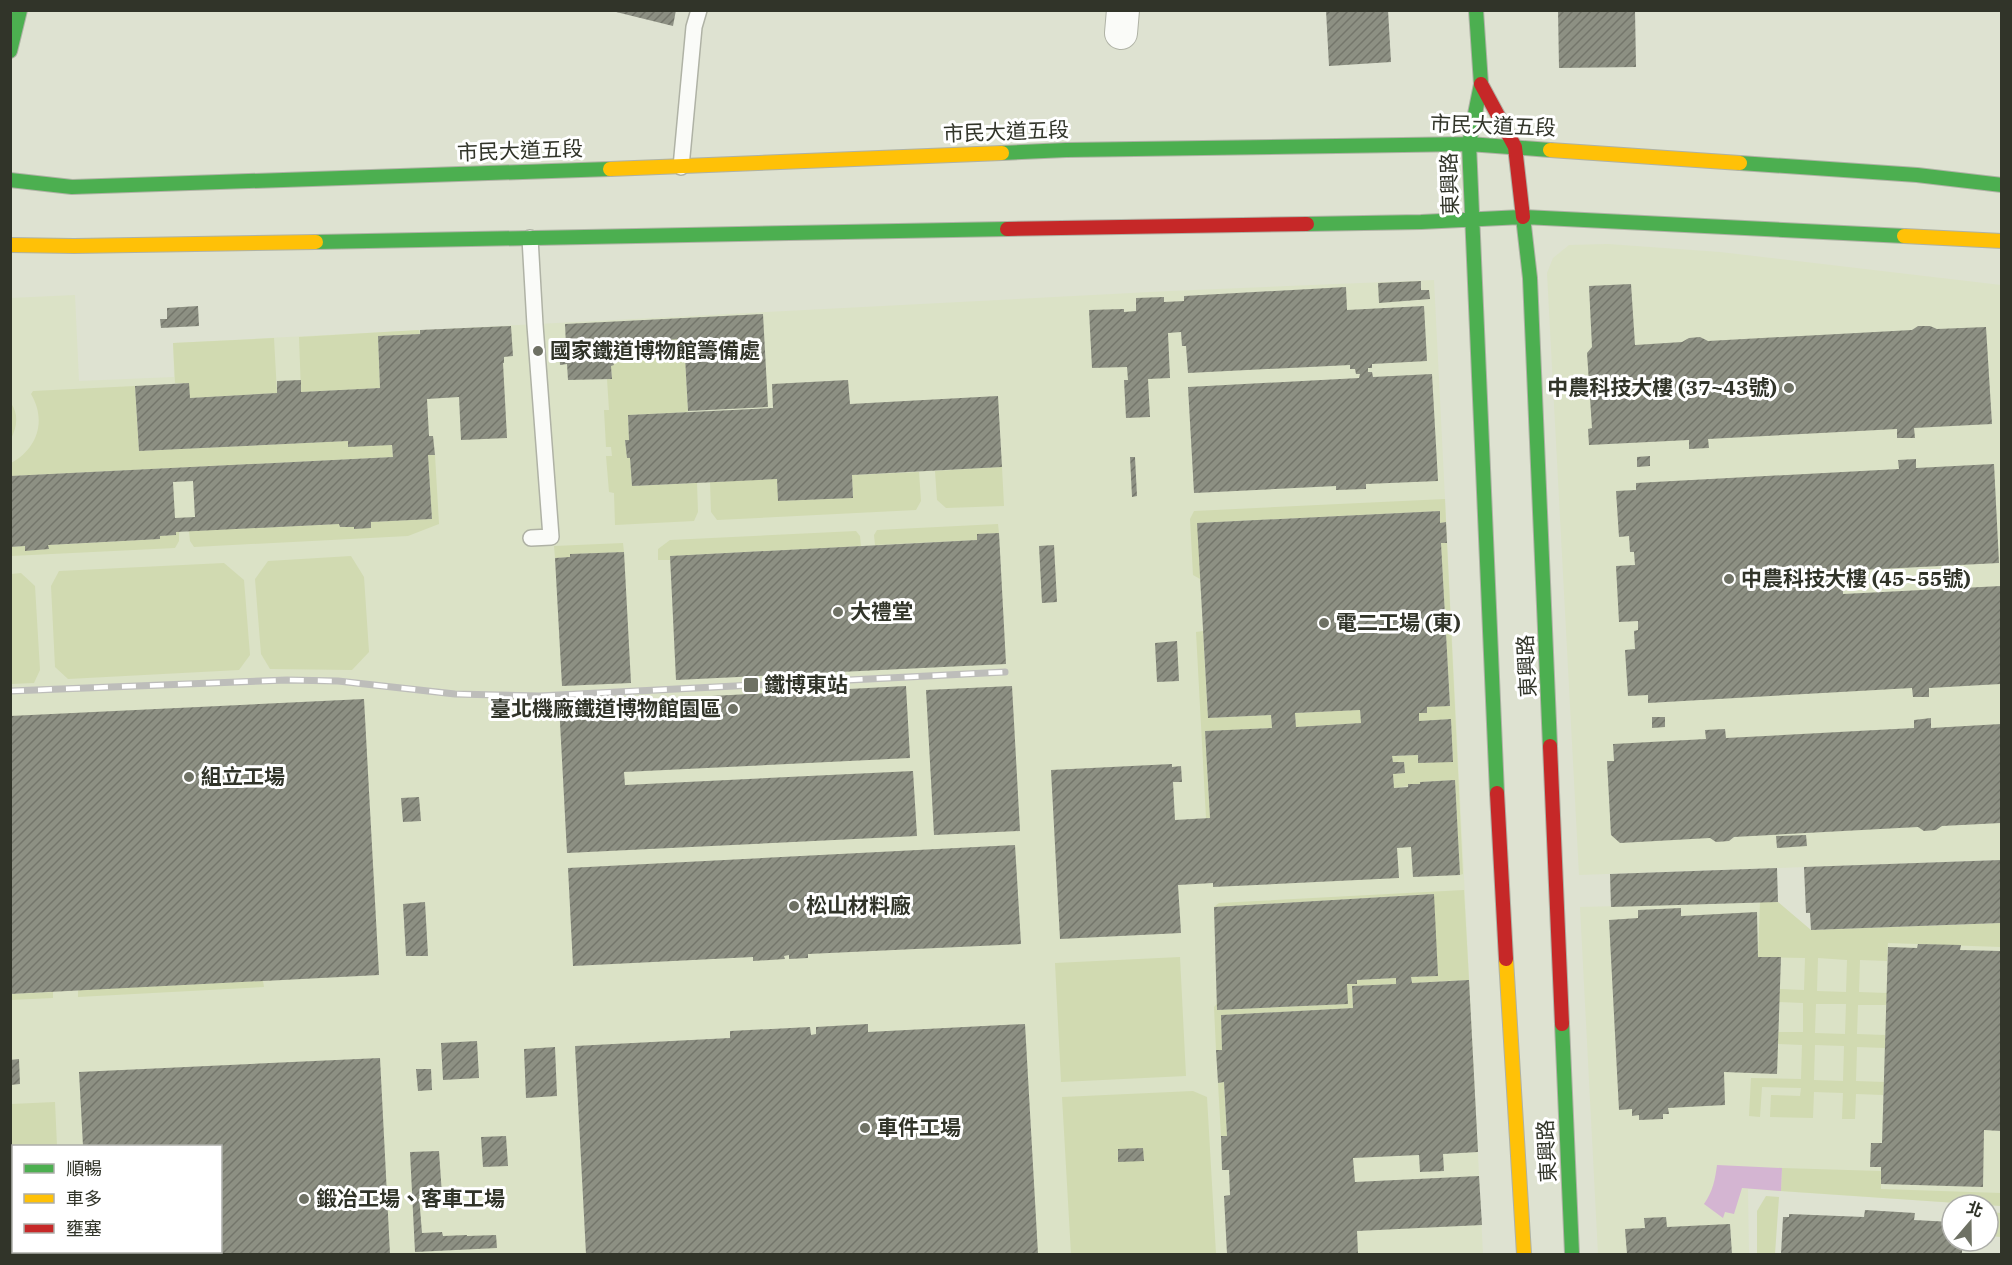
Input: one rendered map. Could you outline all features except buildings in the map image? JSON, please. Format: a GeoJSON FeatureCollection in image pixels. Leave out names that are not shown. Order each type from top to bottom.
{"type":"FeatureCollection","features":[{"type":"Feature","properties":{"kind":"street"},"geometry":{"type":"LineString","coordinates":[[10,51],[20,10]]}},
{"type":"Feature","properties":{"kind":"street","name":"東興路"},"geometry":{"type":"LineString","coordinates":[[1476,10],[1481,84],[1469,144],[1500,866],[1524,1254]]}},
{"type":"Feature","properties":{"kind":"street","name":"東興路"},"geometry":{"type":"LineString","coordinates":[[1481,84],[1515,147],[1530,278],[1551,719],[1554,864],[1572,1254]]}},
{"type":"Feature","properties":{"kind":"street","name":"市民大道五段"},"geometry":{"type":"LineString","coordinates":[[10,180],[72,187],[681,167],[1066,150],[1469,144],[2001,184]]}},
{"type":"Feature","properties":{"kind":"street"},"geometry":{"type":"LineString","coordinates":[[10,245],[86,246],[530,238],[1472,220],[1522,217],[2001,241]]}},
{"type":"Feature","properties":{"kind":"lane"},"geometry":{"type":"LineString","coordinates":[[681,167],[694,27],[699,10]]}},
{"type":"Feature","properties":{"kind":"lane"},"geometry":{"type":"LineString","coordinates":[[530,238],[551,537],[531,538]]}},
{"type":"Feature","properties":{"kind":"shaded area"},"geometry":{"type":"Polygon","coordinates":[[[1608,244],[1720,252],[2001,285],[2001,860],[1579,875],[1547,273],[1553,258],[1569,245],[1608,244]]]}},
{"type":"Feature","properties":{"kind":"shaded area","name":"臺北機廠鐵道博物館園區"},"geometry":{"type":"Polygon","coordinates":[[[1434,280],[1483,1254],[11,1254],[10,298],[75,295],[79,381],[174,377],[173,343],[1170,291],[1434,280]]]}},
{"type":"Feature","properties":{"kind":"shaded area"},"geometry":{"type":"Polygon","coordinates":[[[419,330],[420,334],[378,336],[380,388],[301,392],[299,337],[419,330]]]}},
{"type":"Feature","properties":{"kind":"shaded area"},"geometry":{"type":"Polygon","coordinates":[[[274,338],[277,393],[190,398],[188,383],[175,383],[173,343],[274,338]]]}},
{"type":"Feature","properties":{"kind":"shaded area"},"geometry":{"type":"Polygon","coordinates":[[[684,339],[688,412],[628,415],[629,440],[625,441],[627,458],[630,458],[632,486],[697,483],[698,512],[694,521],[615,525],[614,493],[609,492],[606,456],[612,456],[611,447],[606,447],[604,410],[609,410],[607,379],[612,378],[611,366],[614,365],[613,362],[642,360],[641,341],[684,339]]]}},
{"type":"Feature","properties":{"kind":"shaded area"},"geometry":{"type":"Polygon","coordinates":[[[135,386],[139,451],[348,441],[348,446],[392,445],[393,457],[11,476],[11,463],[27,450],[37,433],[39,424],[36,404],[31,394],[33,391],[135,386]]]}},
{"type":"Feature","properties":{"kind":"shaded area"},"geometry":{"type":"Polygon","coordinates":[[[11,403],[16,421],[11,439],[11,403]]]}},
{"type":"Feature","properties":{"kind":"shaded area"},"geometry":{"type":"Polygon","coordinates":[[[428,455],[435,455],[439,524],[408,536],[194,547],[190,541],[189,531],[339,524],[340,527],[354,527],[371,522],[432,519],[428,455]]]}},
{"type":"Feature","properties":{"kind":"shaded area"},"geometry":{"type":"Polygon","coordinates":[[[1002,467],[1004,506],[946,508],[937,500],[935,471],[1002,467]]]}},
{"type":"Feature","properties":{"kind":"shaded area"},"geometry":{"type":"Polygon","coordinates":[[[919,472],[921,501],[916,510],[717,520],[711,512],[710,482],[777,479],[779,501],[853,498],[852,475],[919,472]]]}},
{"type":"Feature","properties":{"kind":"shaded area"},"geometry":{"type":"Polygon","coordinates":[[[1445,499],[1446,522],[1440,523],[1439,511],[1198,523],[1200,579],[1193,575],[1190,519],[1194,511],[1445,499]]]}},
{"type":"Feature","properties":{"kind":"shaded area"},"geometry":{"type":"Polygon","coordinates":[[[998,524],[999,533],[977,534],[977,540],[875,545],[874,535],[877,530],[998,524]]]}},
{"type":"Feature","properties":{"kind":"shaded area"},"geometry":{"type":"Polygon","coordinates":[[[856,531],[860,536],[861,546],[670,556],[670,560],[658,560],[658,549],[670,540],[856,531]]]}},
{"type":"Feature","properties":{"kind":"shaded area"},"geometry":{"type":"Polygon","coordinates":[[[176,532],[179,532],[179,541],[175,548],[11,556],[11,547],[25,546],[26,551],[48,549],[48,545],[160,539],[160,536],[176,535],[176,532]]]}},
{"type":"Feature","properties":{"kind":"shaded area"},"geometry":{"type":"Polygon","coordinates":[[[623,543],[624,552],[570,554],[570,557],[555,558],[554,546],[623,543]]]}},
{"type":"Feature","properties":{"kind":"shaded area"},"geometry":{"type":"Polygon","coordinates":[[[1441,543],[1447,543],[1463,874],[1460,875],[1455,780],[1420,782],[1420,784],[1394,788],[1393,774],[1405,773],[1404,762],[1393,762],[1392,756],[1418,755],[1419,763],[1453,761],[1451,719],[1419,721],[1419,713],[1427,713],[1427,707],[1450,705],[1441,543]]]}},
{"type":"Feature","properties":{"kind":"shaded area"},"geometry":{"type":"Polygon","coordinates":[[[351,556],[364,577],[369,652],[352,670],[270,669],[261,654],[255,579],[268,561],[351,556]]]}},
{"type":"Feature","properties":{"kind":"shaded area"},"geometry":{"type":"Polygon","coordinates":[[[224,563],[244,580],[250,655],[239,670],[68,679],[55,667],[51,586],[59,571],[224,563]]]}},
{"type":"Feature","properties":{"kind":"shaded area"},"geometry":{"type":"Polygon","coordinates":[[[21,573],[35,586],[40,670],[34,683],[11,684],[11,574],[21,573]]]}},
{"type":"Feature","properties":{"kind":"shaded area"},"geometry":{"type":"Polygon","coordinates":[[[1203,631],[1208,718],[1271,715],[1272,728],[1205,731],[1210,818],[1206,818],[1196,632],[1203,631]]]}},
{"type":"Feature","properties":{"kind":"shaded area"},"geometry":{"type":"Polygon","coordinates":[[[1360,710],[1361,723],[1296,727],[1295,713],[1360,710]]]}},
{"type":"Feature","properties":{"kind":"shaded area"},"geometry":{"type":"Polygon","coordinates":[[[1464,890],[1469,980],[1412,983],[1411,977],[1438,976],[1433,894],[1214,907],[1219,903],[1464,890]]]}},
{"type":"Feature","properties":{"kind":"shaded area"},"geometry":{"type":"Polygon","coordinates":[[[1760,902],[1778,902],[1811,930],[2001,923],[2001,947],[1888,943],[1887,961],[1860,960],[1859,992],[1887,993],[1886,1005],[1858,1005],[1857,1034],[1885,1035],[1885,1048],[1857,1047],[1856,1081],[1884,1082],[1883,1095],[1856,1094],[1855,1119],[1842,1119],[1843,1093],[1814,1092],[1813,1118],[1770,1117],[1771,1095],[1800,1096],[1801,1088],[1762,1087],[1760,1117],[1749,1116],[1751,1078],[1801,1079],[1802,1045],[1778,1044],[1778,1032],[1803,1032],[1803,1003],[1779,1002],[1780,989],[1804,990],[1805,958],[1758,957],[1760,902]],[[1818,958],[1817,991],[1846,992],[1847,960],[1818,958]],[[1816,1004],[1815,1033],[1845,1034],[1846,1004],[1816,1004]],[[1815,1045],[1814,1080],[1843,1081],[1844,1046],[1815,1045]]]}},
{"type":"Feature","properties":{"kind":"shaded area"},"geometry":{"type":"Polygon","coordinates":[[[1778,902],[1816,935],[2001,939],[2001,1206],[2000,1193],[1940,1193],[1940,1202],[1748,1189],[1749,1254],[1598,1254],[1580,907],[1778,902]]]}},
{"type":"Feature","properties":{"kind":"shaded area"},"geometry":{"type":"Polygon","coordinates":[[[1180,957],[1186,1076],[1061,1082],[1055,963],[1180,957]]]}},
{"type":"Feature","properties":{"kind":"shaded area"},"geometry":{"type":"Polygon","coordinates":[[[1396,978],[1396,984],[1352,986],[1353,1008],[1221,1015],[1222,1050],[1216,1050],[1214,1007],[1217,1004],[1218,1010],[1347,1004],[1347,984],[1357,984],[1357,980],[1396,978]]]}},
{"type":"Feature","properties":{"kind":"shaded area"},"geometry":{"type":"Polygon","coordinates":[[[263,981],[264,987],[78,997],[78,990],[263,981]]]}},
{"type":"Feature","properties":{"kind":"shaded area"},"geometry":{"type":"Polygon","coordinates":[[[53,992],[53,998],[11,1000],[11,994],[53,992]]]}},
{"type":"Feature","properties":{"kind":"shaded area"},"geometry":{"type":"Polygon","coordinates":[[[1224,1082],[1227,1136],[1221,1136],[1218,1083],[1224,1082]]]}},
{"type":"Feature","properties":{"kind":"shaded area"},"geometry":{"type":"Polygon","coordinates":[[[1193,1091],[1207,1097],[1216,1254],[1071,1254],[1062,1097],[1193,1091]]]}},
{"type":"Feature","properties":{"kind":"shaded area"},"geometry":{"type":"Polygon","coordinates":[[[55,1102],[57,1145],[12,1145],[11,1160],[11,1104],[55,1102]]]}},
{"type":"Feature","properties":{"kind":"shaded area"},"geometry":{"type":"Polygon","coordinates":[[[1717,1165],[1782,1168],[1781,1191],[1742,1188],[1734,1214],[1725,1212],[1723,1218],[1704,1204],[1710,1195],[1717,1165]]]}},
{"type":"Feature","properties":{"kind":"shaded area"},"geometry":{"type":"Polygon","coordinates":[[[1782,1168],[1881,1171],[1881,1189],[2001,1193],[2001,1206],[2000,1193],[1940,1193],[1940,1202],[1781,1191],[1782,1168]]]}},
{"type":"Feature","properties":{"kind":"shaded area"},"geometry":{"type":"Polygon","coordinates":[[[12,1193],[12,1253],[63,1254],[11,1254],[12,1193]]]}},
{"type":"Feature","properties":{"kind":"shaded area"},"geometry":{"type":"Polygon","coordinates":[[[1766,1196],[1779,1197],[1775,1254],[1757,1254],[1757,1211],[1766,1196]]]}},
{"type":"Feature","properties":{"kind":"shaded area"},"geometry":{"type":"Polygon","coordinates":[[[2000,1213],[2001,1213],[2000,1237],[2000,1213]]]}},
{"type":"Feature","properties":{"kind":"railway"},"geometry":{"type":"LineString","coordinates":[[10,691],[287,680],[338,681],[455,694],[539,696],[1005,672]]}},
{"type":"Feature","properties":{"kind":"traffic: fast"},"geometry":{"type":"LineString","coordinates":[[10,51],[20,10]]}},
{"type":"Feature","properties":{"kind":"traffic: fast"},"geometry":{"type":"LineString","coordinates":[[1476,10],[1481,84],[1469,144],[1497,793]]}},
{"type":"Feature","properties":{"kind":"traffic: fast"},"geometry":{"type":"LineString","coordinates":[[1002,153],[1469,144],[1550,150]]}},
{"type":"Feature","properties":{"kind":"traffic: fast"},"geometry":{"type":"LineString","coordinates":[[1740,163],[1917,175],[2002,185]]}},
{"type":"Feature","properties":{"kind":"traffic: fast"},"geometry":{"type":"LineString","coordinates":[[10,180],[72,187],[610,169]]}},
{"type":"Feature","properties":{"kind":"traffic: fast"},"geometry":{"type":"LineString","coordinates":[[1307,224],[1522,217],[1904,236]]}},
{"type":"Feature","properties":{"kind":"traffic: fast"},"geometry":{"type":"LineString","coordinates":[[1523,217],[1530,278],[1550,746]]}},
{"type":"Feature","properties":{"kind":"traffic: fast"},"geometry":{"type":"LineString","coordinates":[[316,242],[1007,229]]}},
{"type":"Feature","properties":{"kind":"traffic: fast"},"geometry":{"type":"LineString","coordinates":[[1562,1024],[1572,1254]]}},
{"type":"Feature","properties":{"kind":"traffic: slow"},"geometry":{"type":"LineString","coordinates":[[1550,150],[1740,163]]}},
{"type":"Feature","properties":{"kind":"traffic: slow"},"geometry":{"type":"LineString","coordinates":[[610,169],[1002,153]]}},
{"type":"Feature","properties":{"kind":"traffic: slow"},"geometry":{"type":"LineString","coordinates":[[1904,236],[2002,241]]}},
{"type":"Feature","properties":{"kind":"traffic: slow"},"geometry":{"type":"LineString","coordinates":[[10,245],[316,242]]}},
{"type":"Feature","properties":{"kind":"traffic: slow"},"geometry":{"type":"LineString","coordinates":[[1506,959],[1524,1254]]}},
{"type":"Feature","properties":{"kind":"traffic: jam"},"geometry":{"type":"LineString","coordinates":[[1481,84],[1515,147],[1523,217]]}},
{"type":"Feature","properties":{"kind":"traffic: jam"},"geometry":{"type":"LineString","coordinates":[[1007,229],[1307,224]]}},
{"type":"Feature","properties":{"kind":"traffic: jam"},"geometry":{"type":"LineString","coordinates":[[1550,746],[1562,1024]]}},
{"type":"Feature","properties":{"kind":"traffic: jam"},"geometry":{"type":"LineString","coordinates":[[1497,793],[1506,959]]}},
{"type":"Feature","properties":{"kind":"place","name":"國家鐵道博物館籌備處"},"geometry":{"type":"Point","coordinates":[538,351]}},
{"type":"Feature","properties":{"kind":"place","name":"中農科技大樓 (37~43號)"},"geometry":{"type":"Point","coordinates":[1789,388]}},
{"type":"Feature","properties":{"kind":"place","name":"中農科技大樓 (45~55號)"},"geometry":{"type":"Point","coordinates":[1729,579]}},
{"type":"Feature","properties":{"kind":"place","name":"大禮堂"},"geometry":{"type":"Point","coordinates":[838,612]}},
{"type":"Feature","properties":{"kind":"place","name":"電二工場 (東)"},"geometry":{"type":"Point","coordinates":[1324,623]}},
{"type":"Feature","properties":{"kind":"place","name":"鐵博東站"},"geometry":{"type":"Point","coordinates":[751,685]}},
{"type":"Feature","properties":{"kind":"place","name":"臺北機廠鐵道博物館園區"},"geometry":{"type":"Point","coordinates":[733,709]}},
{"type":"Feature","properties":{"kind":"place","name":"組立工場"},"geometry":{"type":"Point","coordinates":[189,777]}},
{"type":"Feature","properties":{"kind":"place","name":"松山材料廠"},"geometry":{"type":"Point","coordinates":[794,906]}},
{"type":"Feature","properties":{"kind":"place","name":"車件工場"},"geometry":{"type":"Point","coordinates":[865,1128]}},
{"type":"Feature","properties":{"kind":"place","name":"鍛冶工場、客車工場"},"geometry":{"type":"Point","coordinates":[304,1199]}}]}
